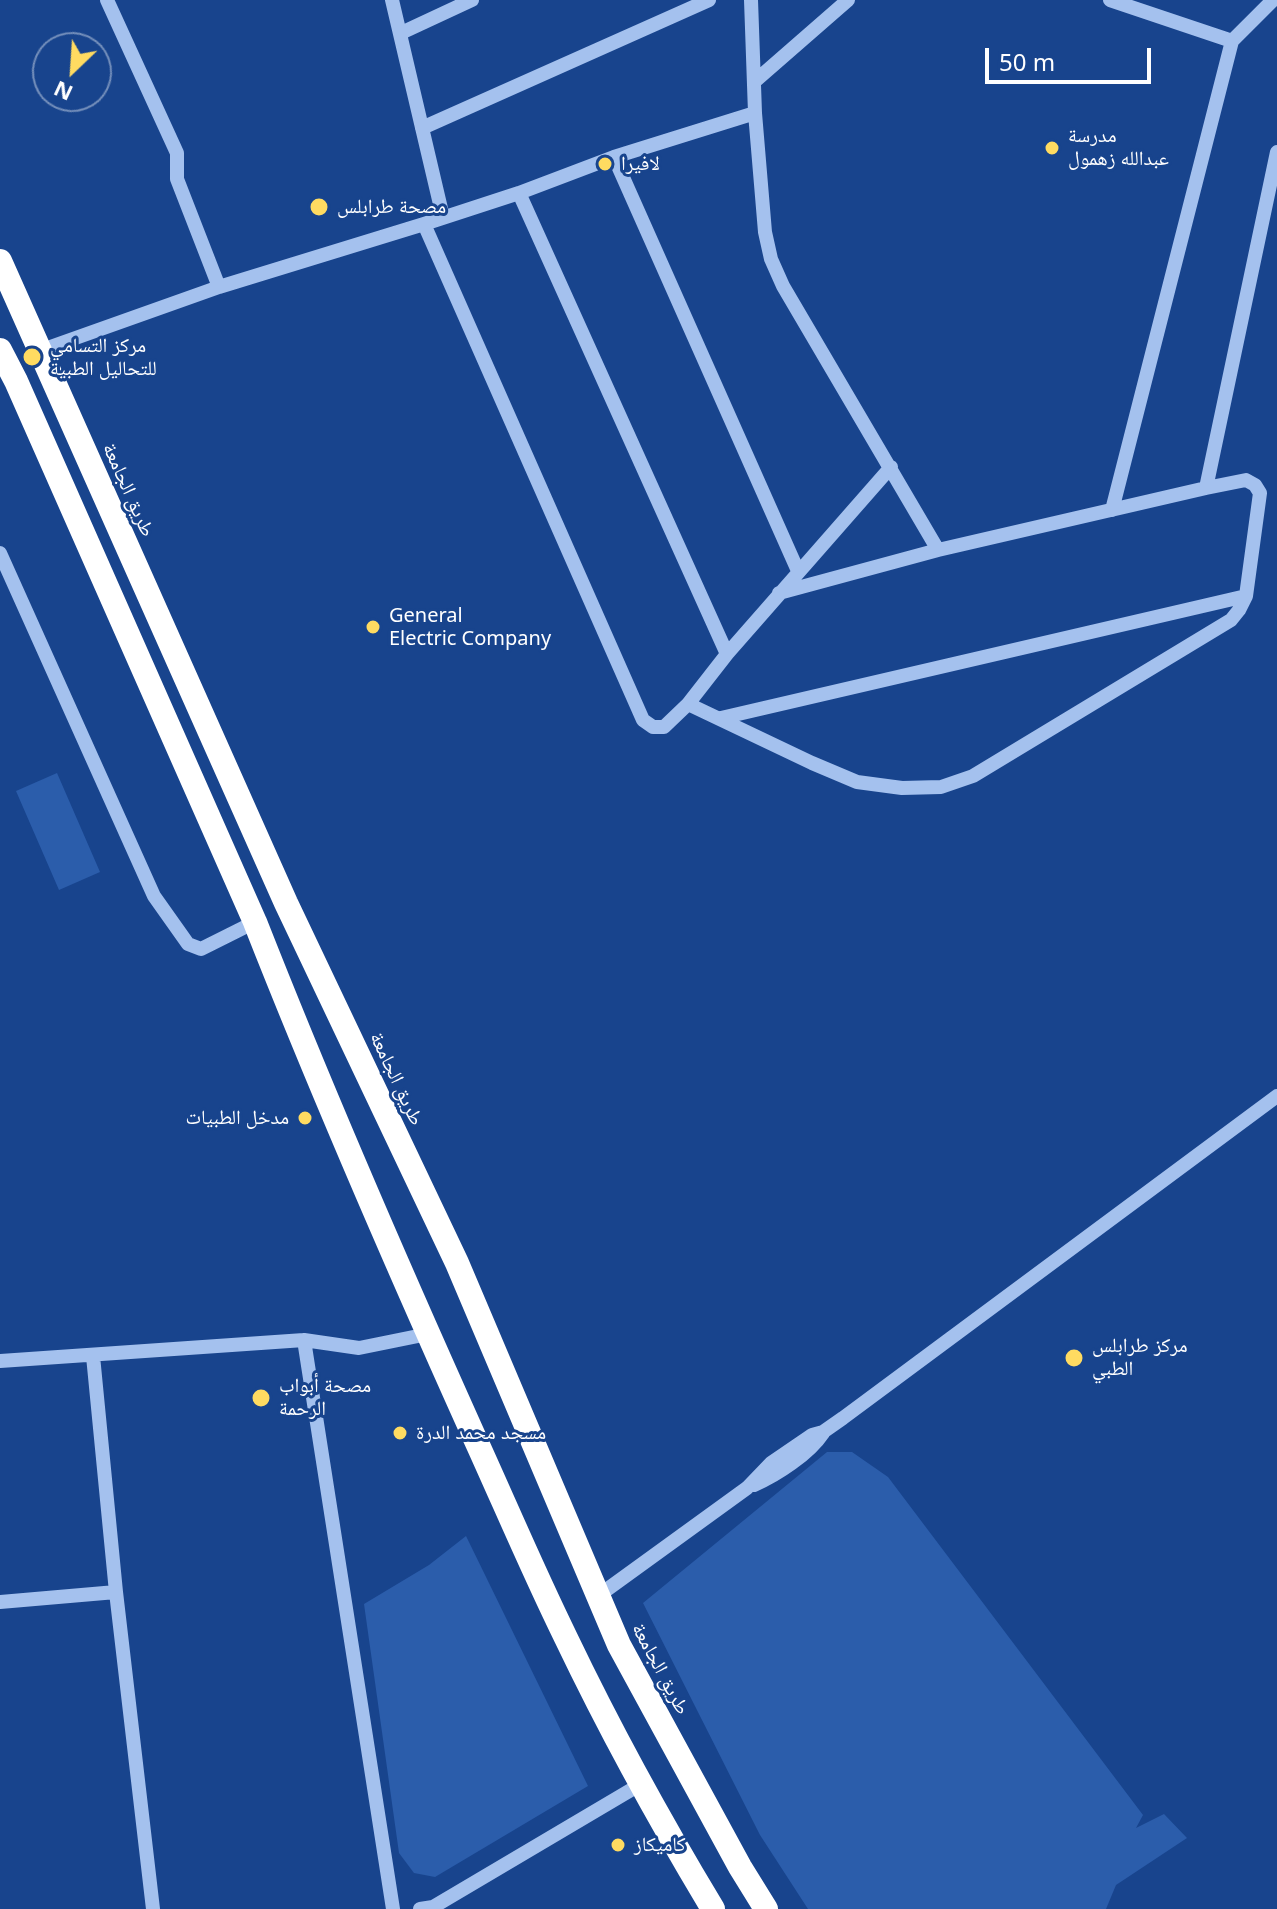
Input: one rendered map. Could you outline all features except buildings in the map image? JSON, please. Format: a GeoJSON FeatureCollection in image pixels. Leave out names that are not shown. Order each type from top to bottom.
{"type":"FeatureCollection","features":[{"type":"Feature","properties":{"kind":"highway","name":"طريق الجامعة"},"geometry":{"type":"LineString","coordinates":[[0,261],[286,903],[457,1263],[619,1645],[766,1909]]}},
{"type":"Feature","properties":{"kind":"highway"},"geometry":{"type":"LineString","coordinates":[[0,350],[255,922],[428,1334],[566,1638],[641,1784],[713,1909]]}},
{"type":"Feature","properties":{"kind":"street"},"geometry":{"type":"LineString","coordinates":[[107,0],[177,153],[177,179],[219,287]]}},
{"type":"Feature","properties":{"kind":"street"},"geometry":{"type":"LineString","coordinates":[[392,0],[443,217]]}},
{"type":"Feature","properties":{"kind":"street"},"geometry":{"type":"LineString","coordinates":[[401,33],[472,0]]}},
{"type":"Feature","properties":{"kind":"street"},"geometry":{"type":"LineString","coordinates":[[422,128],[709,0]]}},
{"type":"Feature","properties":{"kind":"street"},"geometry":{"type":"LineString","coordinates":[[751,0],[755,113],[765,232],[771,259],[783,286],[938,550]]}},
{"type":"Feature","properties":{"kind":"street"},"geometry":{"type":"LineString","coordinates":[[754,82],[848,0]]}},
{"type":"Feature","properties":{"kind":"street"},"geometry":{"type":"LineString","coordinates":[[1110,0],[1232,41]]}},
{"type":"Feature","properties":{"kind":"street"},"geometry":{"type":"LineString","coordinates":[[1112,510],[1232,41],[1273,0]]}},
{"type":"Feature","properties":{"kind":"street"},"geometry":{"type":"LineString","coordinates":[[39,351],[219,287],[424,224],[614,157],[755,113]]}},
{"type":"Feature","properties":{"kind":"street"},"geometry":{"type":"LineString","coordinates":[[1206,488],[1277,152]]}},
{"type":"Feature","properties":{"kind":"street"},"geometry":{"type":"LineString","coordinates":[[614,157],[798,571]]}},
{"type":"Feature","properties":{"kind":"street"},"geometry":{"type":"LineString","coordinates":[[519,193],[727,654]]}},
{"type":"Feature","properties":{"kind":"street"},"geometry":{"type":"LineString","coordinates":[[424,224],[643,720],[653,727],[664,727],[688,704],[779,593],[891,467]]}},
{"type":"Feature","properties":{"kind":"street"},"geometry":{"type":"LineString","coordinates":[[688,704],[857,782],[902,788],[941,787],[973,776],[1231,620],[1246,596],[1260,493],[1255,485],[1246,480],[1206,488],[938,550],[779,593]]}},
{"type":"Feature","properties":{"kind":"street"},"geometry":{"type":"LineString","coordinates":[[0,553],[154,896],[188,944],[201,949],[255,922]]}},
{"type":"Feature","properties":{"kind":"street"},"geometry":{"type":"LineString","coordinates":[[721,718],[1246,596]]}},
{"type":"Feature","properties":{"kind":"street"},"geometry":{"type":"LineString","coordinates":[[598,1596],[747,1488],[803,1454],[823,1432],[1277,1096]]}},
{"type":"Feature","properties":{"kind":"street"},"geometry":{"type":"LineString","coordinates":[[0,1361],[304,1340],[359,1348],[428,1334]]}},
{"type":"Feature","properties":{"kind":"street"},"geometry":{"type":"LineString","coordinates":[[304,1340],[393,1909]]}},
{"type":"Feature","properties":{"kind":"street"},"geometry":{"type":"LineString","coordinates":[[93,1356],[116,1592],[153,1909]]}},
{"type":"Feature","properties":{"kind":"street"},"geometry":{"type":"LineString","coordinates":[[0,1602],[116,1592]]}},
{"type":"Feature","properties":{"kind":"street"},"geometry":{"type":"LineString","coordinates":[[429,1908],[641,1784]]}},
{"type":"Feature","properties":{"kind":"shaded area"},"geometry":{"type":"Polygon","coordinates":[[[57,773],[100,872],[59,890],[16,791],[57,773]]]}},
{"type":"Feature","properties":{"kind":"shaded area"},"geometry":{"type":"Polygon","coordinates":[[[827,1452],[852,1452],[888,1477],[1143,1815],[1136,1828],[1164,1814],[1187,1838],[1116,1885],[1106,1909],[808,1909],[760,1835],[643,1603],[827,1452]]]}},
{"type":"Feature","properties":{"kind":"shaded area"},"geometry":{"type":"Polygon","coordinates":[[[466,1536],[588,1786],[435,1877],[414,1873],[399,1853],[364,1604],[429,1565],[466,1536]]]}},
{"type":"Feature","properties":{"kind":"place","name":"مدرسة عبدالله زهمول"},"geometry":{"type":"Point","coordinates":[1052,148]}},
{"type":"Feature","properties":{"kind":"place","name":"لافيرا"},"geometry":{"type":"Point","coordinates":[605,164]}},
{"type":"Feature","properties":{"kind":"place","name":"مصحة طرابلس"},"geometry":{"type":"Point","coordinates":[319,207]}},
{"type":"Feature","properties":{"kind":"place","name":"مركز التسامي للتحاليل الطبية"},"geometry":{"type":"Point","coordinates":[32,357]}},
{"type":"Feature","properties":{"kind":"place","name":"General Electric Company"},"geometry":{"type":"Point","coordinates":[373,627]}},
{"type":"Feature","properties":{"kind":"place","name":"مدخل الطبيات"},"geometry":{"type":"Point","coordinates":[305,1118]}},
{"type":"Feature","properties":{"kind":"place","name":"مركز طرابلس الطبي"},"geometry":{"type":"Point","coordinates":[1074,1358]}},
{"type":"Feature","properties":{"kind":"place","name":"مصحة أبواب الرحمة"},"geometry":{"type":"Point","coordinates":[261,1398]}},
{"type":"Feature","properties":{"kind":"place","name":"مسجد محمد الدرة"},"geometry":{"type":"Point","coordinates":[400,1433]}},
{"type":"Feature","properties":{"kind":"place","name":"كاميكاز"},"geometry":{"type":"Point","coordinates":[618,1845]}}]}
